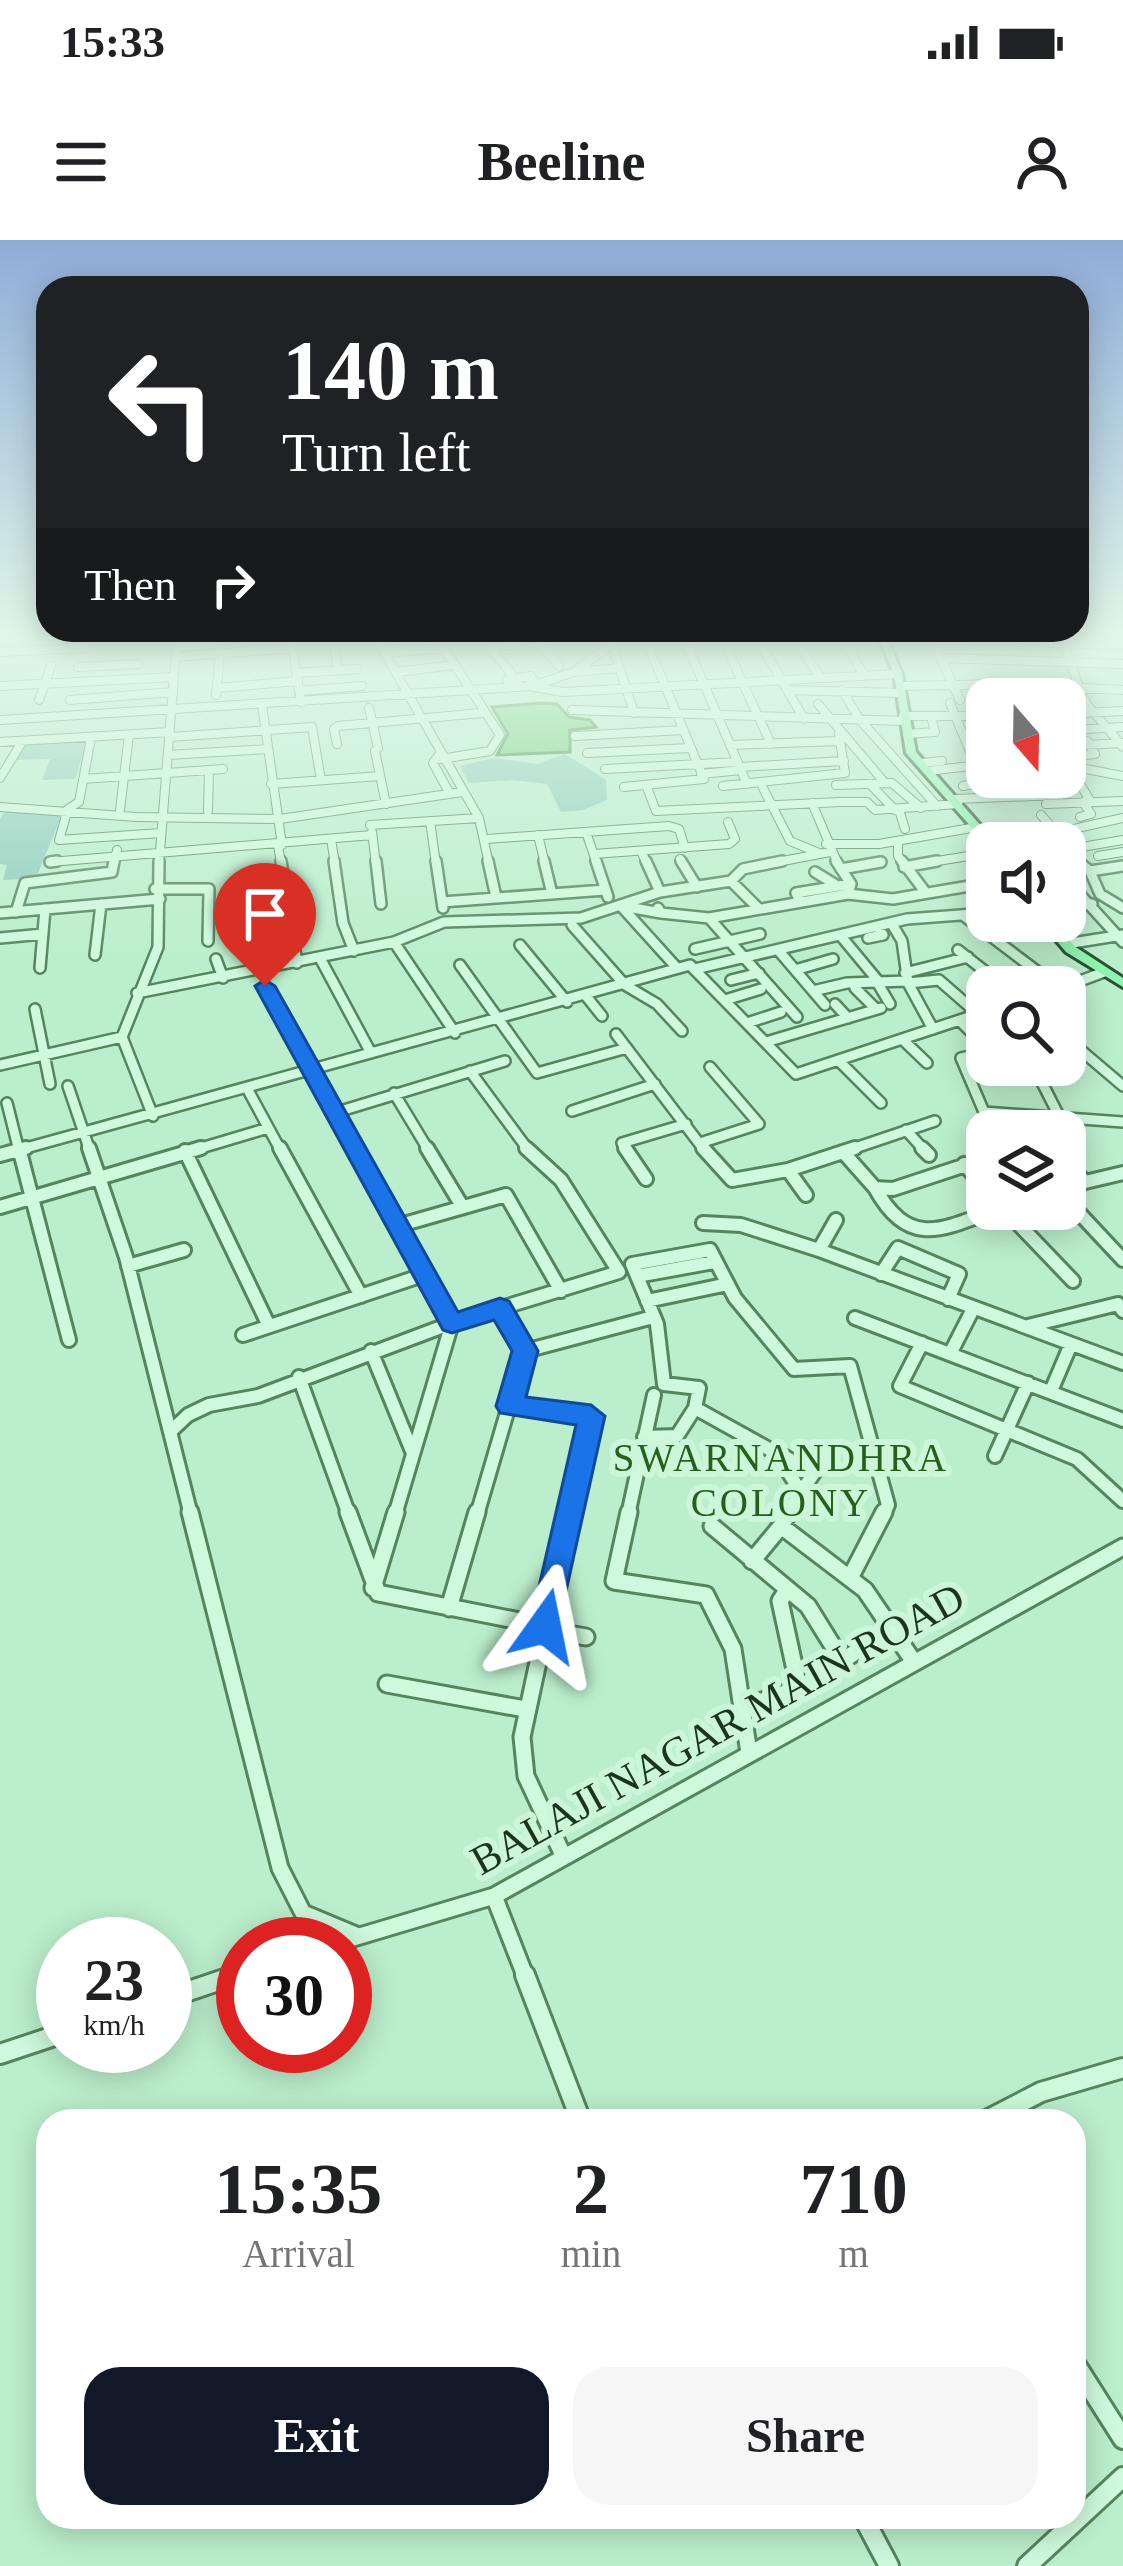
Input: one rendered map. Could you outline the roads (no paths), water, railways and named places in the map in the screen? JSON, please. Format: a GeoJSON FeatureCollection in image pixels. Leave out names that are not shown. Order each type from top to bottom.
{"type":"FeatureCollection","features":[{"type":"Feature","properties":{"kind":"main road"},"geometry":{"type":"LineString","coordinates":[[910,747],[973,822]]}},
{"type":"Feature","properties":{"kind":"main road"},"geometry":{"type":"LineString","coordinates":[[1066,944],[1123,983]]}},
{"type":"Feature","properties":{"kind":"street"},"geometry":{"type":"LineString","coordinates":[[0,778],[19,747]]}},
{"type":"Feature","properties":{"kind":"street"},"geometry":{"type":"LineString","coordinates":[[79,802],[89,747]]}},
{"type":"Feature","properties":{"kind":"street"},"geometry":{"type":"LineString","coordinates":[[120,810],[127,747]]}},
{"type":"Feature","properties":{"kind":"street"},"geometry":{"type":"LineString","coordinates":[[148,1116],[119,1041],[140,993],[150,949],[169,747]]}},
{"type":"Feature","properties":{"kind":"street"},"geometry":{"type":"LineString","coordinates":[[316,747],[321,780]]}},
{"type":"Feature","properties":{"kind":"street"},"geometry":{"type":"LineString","coordinates":[[376,747],[385,801]]}},
{"type":"Feature","properties":{"kind":"street"},"geometry":{"type":"LineString","coordinates":[[434,747],[479,818],[496,898]]}},
{"type":"Feature","properties":{"kind":"street"},"geometry":{"type":"LineString","coordinates":[[448,791],[433,763],[440,757],[495,747]]}},
{"type":"Feature","properties":{"kind":"street"},"geometry":{"type":"LineString","coordinates":[[731,747],[747,784]]}},
{"type":"Feature","properties":{"kind":"street"},"geometry":{"type":"LineString","coordinates":[[834,780],[845,773],[840,747]]}},
{"type":"Feature","properties":{"kind":"street"},"geometry":{"type":"LineString","coordinates":[[851,747],[868,759],[885,783]]}},
{"type":"Feature","properties":{"kind":"street"},"geometry":{"type":"LineString","coordinates":[[881,747],[929,807],[939,831]]}},
{"type":"Feature","properties":{"kind":"street"},"geometry":{"type":"LineString","coordinates":[[587,753],[690,748],[703,781],[624,787]]}},
{"type":"Feature","properties":{"kind":"street"},"geometry":{"type":"LineString","coordinates":[[168,755],[268,749],[297,963]]}},
{"type":"Feature","properties":{"kind":"street"},"geometry":{"type":"LineString","coordinates":[[953,759],[962,767]]}},
{"type":"Feature","properties":{"kind":"street"},"geometry":{"type":"LineString","coordinates":[[605,769],[844,761]]}},
{"type":"Feature","properties":{"kind":"street"},"geometry":{"type":"LineString","coordinates":[[924,767],[942,761]]}},
{"type":"Feature","properties":{"kind":"street"},"geometry":{"type":"LineString","coordinates":[[924,767],[966,767]]}},
{"type":"Feature","properties":{"kind":"street"},"geometry":{"type":"LineString","coordinates":[[1086,768],[1121,775]]}},
{"type":"Feature","properties":{"kind":"street"},"geometry":{"type":"LineString","coordinates":[[82,779],[223,770]]}},
{"type":"Feature","properties":{"kind":"street"},"geometry":{"type":"LineString","coordinates":[[205,850],[209,771]]}},
{"type":"Feature","properties":{"kind":"street"},"geometry":{"type":"LineString","coordinates":[[1015,798],[1122,801],[1105,772]]}},
{"type":"Feature","properties":{"kind":"street"},"geometry":{"type":"LineString","coordinates":[[271,784],[380,776]]}},
{"type":"Feature","properties":{"kind":"street"},"geometry":{"type":"LineString","coordinates":[[723,786],[834,780],[885,783],[903,788],[929,807]]}},
{"type":"Feature","properties":{"kind":"street"},"geometry":{"type":"LineString","coordinates":[[834,780],[840,802]]}},
{"type":"Feature","properties":{"kind":"street"},"geometry":{"type":"LineString","coordinates":[[682,783],[690,802]]}},
{"type":"Feature","properties":{"kind":"street"},"geometry":{"type":"LineString","coordinates":[[761,784],[788,837],[825,847]]}},
{"type":"Feature","properties":{"kind":"street"},"geometry":{"type":"LineString","coordinates":[[869,784],[897,810],[904,830]]}},
{"type":"Feature","properties":{"kind":"street"},"geometry":{"type":"LineString","coordinates":[[646,785],[656,811],[840,802],[868,802],[875,810],[897,810],[984,798]]}},
{"type":"Feature","properties":{"kind":"street"},"geometry":{"type":"LineString","coordinates":[[278,816],[460,789]]}},
{"type":"Feature","properties":{"kind":"street"},"geometry":{"type":"LineString","coordinates":[[1047,798],[1058,822]]}},
{"type":"Feature","properties":{"kind":"street"},"geometry":{"type":"LineString","coordinates":[[1048,801],[1053,798]]}},
{"type":"Feature","properties":{"kind":"street"},"geometry":{"type":"LineString","coordinates":[[1080,817],[1091,814],[1085,798]]}},
{"type":"Feature","properties":{"kind":"street"},"geometry":{"type":"LineString","coordinates":[[0,804],[105,814],[278,816],[369,807],[385,801]]}},
{"type":"Feature","properties":{"kind":"street"},"geometry":{"type":"LineString","coordinates":[[79,802],[68,809],[58,840],[161,833]]}},
{"type":"Feature","properties":{"kind":"street"},"geometry":{"type":"LineString","coordinates":[[0,804],[79,802],[162,814]]}},
{"type":"Feature","properties":{"kind":"street"},"geometry":{"type":"LineString","coordinates":[[812,803],[825,847],[849,889]]}},
{"type":"Feature","properties":{"kind":"street"},"geometry":{"type":"LineString","coordinates":[[369,807],[382,904]]}},
{"type":"Feature","properties":{"kind":"street"},"geometry":{"type":"LineString","coordinates":[[99,838],[105,814]]}},
{"type":"Feature","properties":{"kind":"street"},"geometry":{"type":"LineString","coordinates":[[1041,815],[1051,822]]}},
{"type":"Feature","properties":{"kind":"street"},"geometry":{"type":"LineString","coordinates":[[50,862],[280,845],[430,821],[479,818]]}},
{"type":"Feature","properties":{"kind":"street"},"geometry":{"type":"LineString","coordinates":[[1086,825],[1123,818]]}},
{"type":"Feature","properties":{"kind":"street"},"geometry":{"type":"LineString","coordinates":[[430,821],[444,922]]}},
{"type":"Feature","properties":{"kind":"street"},"geometry":{"type":"LineString","coordinates":[[594,854],[734,842],[728,822]]}},
{"type":"Feature","properties":{"kind":"street"},"geometry":{"type":"LineString","coordinates":[[487,839],[674,827],[686,848]]}},
{"type":"Feature","properties":{"kind":"street"},"geometry":{"type":"LineString","coordinates":[[140,993],[394,942],[444,922],[495,917],[569,920],[655,894],[731,881],[743,869],[825,847],[898,842],[966,829]]}},
{"type":"Feature","properties":{"kind":"street"},"geometry":{"type":"LineString","coordinates":[[586,832],[605,890],[677,968]]}},
{"type":"Feature","properties":{"kind":"street"},"geometry":{"type":"LineString","coordinates":[[538,836],[552,894]]}},
{"type":"Feature","properties":{"kind":"street"},"geometry":{"type":"LineString","coordinates":[[16,911],[25,883],[112,872],[118,837]]}},
{"type":"Feature","properties":{"kind":"street"},"geometry":{"type":"LineString","coordinates":[[788,837],[825,847]]}},
{"type":"Feature","properties":{"kind":"street"},"geometry":{"type":"LineString","coordinates":[[331,839],[344,922],[354,951]]}},
{"type":"Feature","properties":{"kind":"street"},"geometry":{"type":"LineString","coordinates":[[1086,846],[1123,840]]}},
{"type":"Feature","properties":{"kind":"street"},"geometry":{"type":"LineString","coordinates":[[898,842],[904,867],[926,893]]}},
{"type":"Feature","properties":{"kind":"street"},"geometry":{"type":"LineString","coordinates":[[879,844],[898,856]]}},
{"type":"Feature","properties":{"kind":"street"},"geometry":{"type":"LineString","coordinates":[[641,851],[661,914]]}},
{"type":"Feature","properties":{"kind":"street"},"geometry":{"type":"LineString","coordinates":[[1098,856],[1123,852]]}},
{"type":"Feature","properties":{"kind":"street"},"geometry":{"type":"LineString","coordinates":[[904,867],[966,857]]}},
{"type":"Feature","properties":{"kind":"street"},"geometry":{"type":"LineString","coordinates":[[680,859],[697,886]]}},
{"type":"Feature","properties":{"kind":"street"},"geometry":{"type":"LineString","coordinates":[[841,869],[881,862]]}},
{"type":"Feature","properties":{"kind":"street"},"geometry":{"type":"LineString","coordinates":[[937,862],[949,875]]}},
{"type":"Feature","properties":{"kind":"street"},"geometry":{"type":"LineString","coordinates":[[1090,871],[1123,866]]}},
{"type":"Feature","properties":{"kind":"street"},"geometry":{"type":"LineString","coordinates":[[1086,868],[1096,889],[1123,908]]}},
{"type":"Feature","properties":{"kind":"street"},"geometry":{"type":"LineString","coordinates":[[1110,868],[1123,880]]}},
{"type":"Feature","properties":{"kind":"street"},"geometry":{"type":"LineString","coordinates":[[814,872],[837,886],[893,899],[966,886]]}},
{"type":"Feature","properties":{"kind":"street"},"geometry":{"type":"LineString","coordinates":[[731,881],[760,909]]}},
{"type":"Feature","properties":{"kind":"street"},"geometry":{"type":"LineString","coordinates":[[800,902],[796,893],[837,886]]}},
{"type":"Feature","properties":{"kind":"street"},"geometry":{"type":"LineString","coordinates":[[0,913],[209,889],[208,940]]}},
{"type":"Feature","properties":{"kind":"street"},"geometry":{"type":"LineString","coordinates":[[617,907],[709,918],[849,889]]}},
{"type":"Feature","properties":{"kind":"street"},"geometry":{"type":"LineString","coordinates":[[442,902],[605,890]]}},
{"type":"Feature","properties":{"kind":"street"},"geometry":{"type":"LineString","coordinates":[[893,899],[908,919]]}},
{"type":"Feature","properties":{"kind":"street"},"geometry":{"type":"LineString","coordinates":[[1086,904],[1123,899]]}},
{"type":"Feature","properties":{"kind":"street"},"geometry":{"type":"LineString","coordinates":[[1086,900],[1121,938]]}},
{"type":"Feature","properties":{"kind":"street"},"geometry":{"type":"LineString","coordinates":[[95,955],[101,904]]}},
{"type":"Feature","properties":{"kind":"street"},"geometry":{"type":"LineString","coordinates":[[40,968],[45,909]]}},
{"type":"Feature","properties":{"kind":"street"},"geometry":{"type":"LineString","coordinates":[[0,1158],[677,968],[695,969],[908,919],[964,916],[1032,966]]}},
{"type":"Feature","properties":{"kind":"street"},"geometry":{"type":"LineString","coordinates":[[709,918],[797,1017]]}},
{"type":"Feature","properties":{"kind":"street"},"geometry":{"type":"LineString","coordinates":[[892,924],[902,941],[907,979],[933,1029]]}},
{"type":"Feature","properties":{"kind":"street"},"geometry":{"type":"LineString","coordinates":[[572,925],[625,985],[642,1000],[657,1004],[682,1030]]}},
{"type":"Feature","properties":{"kind":"street"},"geometry":{"type":"LineString","coordinates":[[868,938],[883,935],[877,926]]}},
{"type":"Feature","properties":{"kind":"street"},"geometry":{"type":"LineString","coordinates":[[0,938],[43,934]]}},
{"type":"Feature","properties":{"kind":"street"},"geometry":{"type":"LineString","coordinates":[[695,949],[760,934]]}},
{"type":"Feature","properties":{"kind":"street"},"geometry":{"type":"LineString","coordinates":[[840,935],[878,982],[882,1007]]}},
{"type":"Feature","properties":{"kind":"street"},"geometry":{"type":"LineString","coordinates":[[1066,944],[1121,938]]}},
{"type":"Feature","properties":{"kind":"street"},"geometry":{"type":"LineString","coordinates":[[795,970],[836,963],[818,941]]}},
{"type":"Feature","properties":{"kind":"street"},"geometry":{"type":"LineString","coordinates":[[394,942],[454,1033]]}},
{"type":"Feature","properties":{"kind":"street"},"geometry":{"type":"LineString","coordinates":[[520,945],[567,1001]]}},
{"type":"Feature","properties":{"kind":"street"},"geometry":{"type":"LineString","coordinates":[[778,950],[813,991],[848,1018]]}},
{"type":"Feature","properties":{"kind":"street"},"geometry":{"type":"LineString","coordinates":[[958,950],[979,966]]}},
{"type":"Feature","properties":{"kind":"street"},"geometry":{"type":"LineString","coordinates":[[907,979],[968,957]]}},
{"type":"Feature","properties":{"kind":"street"},"geometry":{"type":"LineString","coordinates":[[320,958],[371,1053]]}},
{"type":"Feature","properties":{"kind":"street"},"geometry":{"type":"LineString","coordinates":[[215,959],[224,978]]}},
{"type":"Feature","properties":{"kind":"street"},"geometry":{"type":"LineString","coordinates":[[460,965],[537,1073],[627,1048]]}},
{"type":"Feature","properties":{"kind":"street"},"geometry":{"type":"LineString","coordinates":[[695,969],[796,1074],[966,1019]]}},
{"type":"Feature","properties":{"kind":"street"},"geometry":{"type":"LineString","coordinates":[[1086,978],[1104,972]]}},
{"type":"Feature","properties":{"kind":"street"},"geometry":{"type":"LineString","coordinates":[[731,980],[759,973]]}},
{"type":"Feature","properties":{"kind":"street"},"geometry":{"type":"LineString","coordinates":[[813,991],[907,979],[939,980],[966,1000]]}},
{"type":"Feature","properties":{"kind":"street"},"geometry":{"type":"LineString","coordinates":[[265,986],[452,1323],[373,1588]]}},
{"type":"Feature","properties":{"kind":"street"},"geometry":{"type":"LineString","coordinates":[[855,988],[882,1007]]}},
{"type":"Feature","properties":{"kind":"street"},"geometry":{"type":"LineString","coordinates":[[725,1000],[761,989]]}},
{"type":"Feature","properties":{"kind":"street"},"geometry":{"type":"LineString","coordinates":[[586,996],[602,1016]]}},
{"type":"Feature","properties":{"kind":"street"},"geometry":{"type":"LineString","coordinates":[[766,1042],[882,1007]]}},
{"type":"Feature","properties":{"kind":"street"},"geometry":{"type":"LineString","coordinates":[[35,1010],[50,1084]]}},
{"type":"Feature","properties":{"kind":"street"},"geometry":{"type":"LineString","coordinates":[[747,1022],[781,1012]]}},
{"type":"Feature","properties":{"kind":"street"},"geometry":{"type":"LineString","coordinates":[[960,1021],[966,1027]]}},
{"type":"Feature","properties":{"kind":"street"},"geometry":{"type":"LineString","coordinates":[[616,1034],[732,1180],[788,1170],[935,1121]]}},
{"type":"Feature","properties":{"kind":"street"},"geometry":{"type":"LineString","coordinates":[[148,1116],[427,1040]]}},
{"type":"Feature","properties":{"kind":"street"},"geometry":{"type":"LineString","coordinates":[[903,1040],[926,1063]]}},
{"type":"Feature","properties":{"kind":"street"},"geometry":{"type":"LineString","coordinates":[[0,1065],[119,1041]]}},
{"type":"Feature","properties":{"kind":"street"},"geometry":{"type":"LineString","coordinates":[[1086,1055],[1123,1087]]}},
{"type":"Feature","properties":{"kind":"street"},"geometry":{"type":"LineString","coordinates":[[839,1060],[881,1103]]}},
{"type":"Feature","properties":{"kind":"street"},"geometry":{"type":"LineString","coordinates":[[334,1113],[505,1061]]}},
{"type":"Feature","properties":{"kind":"street"},"geometry":{"type":"LineString","coordinates":[[700,1143],[759,1124],[710,1066]]}},
{"type":"Feature","properties":{"kind":"street"},"geometry":{"type":"LineString","coordinates":[[170,1432],[191,1412],[224,1400],[257,1396],[452,1323],[619,1272],[561,1180],[527,1149],[470,1071]]}},
{"type":"Feature","properties":{"kind":"street"},"geometry":{"type":"LineString","coordinates":[[572,1111],[655,1084]]}},
{"type":"Feature","properties":{"kind":"street"},"geometry":{"type":"LineString","coordinates":[[68,1086],[128,1266],[280,1868],[303,1913],[313,1917]]}},
{"type":"Feature","properties":{"kind":"street"},"geometry":{"type":"LineString","coordinates":[[249,1092],[361,1296]]}},
{"type":"Feature","properties":{"kind":"street"},"geometry":{"type":"LineString","coordinates":[[394,1093],[462,1206]]}},
{"type":"Feature","properties":{"kind":"street"},"geometry":{"type":"LineString","coordinates":[[7,1103],[68,1340]]}},
{"type":"Feature","properties":{"kind":"street"},"geometry":{"type":"LineString","coordinates":[[1086,1121],[1123,1122]]}},
{"type":"Feature","properties":{"kind":"street"},"geometry":{"type":"LineString","coordinates":[[646,1180],[622,1143],[686,1124]]}},
{"type":"Feature","properties":{"kind":"street"},"geometry":{"type":"LineString","coordinates":[[0,1207],[268,1128]]}},
{"type":"Feature","properties":{"kind":"street"},"geometry":{"type":"LineString","coordinates":[[906,1130],[929,1155]]}},
{"type":"Feature","properties":{"kind":"street"},"geometry":{"type":"LineString","coordinates":[[185,1151],[269,1326]]}},
{"type":"Feature","properties":{"kind":"street"},"geometry":{"type":"LineString","coordinates":[[844,1153],[898,1224],[923,1232],[966,1219]]}},
{"type":"Feature","properties":{"kind":"street"},"geometry":{"type":"LineString","coordinates":[[874,1188],[893,1189],[966,1166]]}},
{"type":"Feature","properties":{"kind":"street"},"geometry":{"type":"LineString","coordinates":[[788,1170],[806,1195]]}},
{"type":"Feature","properties":{"kind":"street"},"geometry":{"type":"LineString","coordinates":[[1086,1182],[1122,1174]]}},
{"type":"Feature","properties":{"kind":"street"},"geometry":{"type":"LineString","coordinates":[[397,1226],[501,1194],[510,1196],[561,1291]]}},
{"type":"Feature","properties":{"kind":"street"},"geometry":{"type":"LineString","coordinates":[[819,1250],[836,1220]]}},
{"type":"Feature","properties":{"kind":"street"},"geometry":{"type":"LineString","coordinates":[[1086,1220],[1123,1259]]}},
{"type":"Feature","properties":{"kind":"street"},"geometry":{"type":"LineString","coordinates":[[703,1223],[740,1225],[819,1250],[1123,1363]]}},
{"type":"Feature","properties":{"kind":"street"},"geometry":{"type":"LineString","coordinates":[[1022,1230],[1073,1281]]}},
{"type":"Feature","properties":{"kind":"street"},"geometry":{"type":"LineString","coordinates":[[881,1274],[898,1249],[956,1270],[959,1274],[948,1299]]}},
{"type":"Feature","properties":{"kind":"street"},"geometry":{"type":"LineString","coordinates":[[128,1266],[184,1250]]}},
{"type":"Feature","properties":{"kind":"street"},"geometry":{"type":"LineString","coordinates":[[644,1437],[671,1442],[687,1430],[699,1388],[664,1384],[653,1316],[632,1264],[710,1250],[748,1321],[794,1369],[850,1366],[888,1505],[851,1576]]}},
{"type":"Feature","properties":{"kind":"street"},"geometry":{"type":"LineString","coordinates":[[243,1335],[423,1275]]}},
{"type":"Feature","properties":{"kind":"street"},"geometry":{"type":"LineString","coordinates":[[647,1301],[728,1284]]}},
{"type":"Feature","properties":{"kind":"street"},"geometry":{"type":"LineString","coordinates":[[1025,1327],[1118,1304],[1123,1311]]}},
{"type":"Feature","properties":{"kind":"street"},"geometry":{"type":"LineString","coordinates":[[449,1608],[525,1351],[500,1308]]}},
{"type":"Feature","properties":{"kind":"street"},"geometry":{"type":"LineString","coordinates":[[950,1354],[973,1309]]}},
{"type":"Feature","properties":{"kind":"street"},"geometry":{"type":"LineString","coordinates":[[525,1351],[653,1316]]}},
{"type":"Feature","properties":{"kind":"street"},"geometry":{"type":"LineString","coordinates":[[855,1318],[1123,1420]]}},
{"type":"Feature","properties":{"kind":"street"},"geometry":{"type":"LineString","coordinates":[[922,1343],[900,1386],[1077,1459],[1123,1501]]}},
{"type":"Feature","properties":{"kind":"street"},"geometry":{"type":"LineString","coordinates":[[1052,1391],[1071,1344]]}},
{"type":"Feature","properties":{"kind":"street"},"geometry":{"type":"LineString","coordinates":[[371,1351],[413,1452]]}},
{"type":"Feature","properties":{"kind":"street"},"geometry":{"type":"LineString","coordinates":[[298,1377],[373,1588],[383,1597],[586,1636]]}},
{"type":"Feature","properties":{"kind":"street"},"geometry":{"type":"LineString","coordinates":[[995,1456],[1028,1383]]}},
{"type":"Feature","properties":{"kind":"street"},"geometry":{"type":"LineString","coordinates":[[654,1395],[614,1581],[706,1594],[728,1629],[748,1753]]}},
{"type":"Feature","properties":{"kind":"street"},"geometry":{"type":"LineString","coordinates":[[510,1406],[591,1416],[524,1708],[526,1776],[563,1855]]}},
{"type":"Feature","properties":{"kind":"street"},"geometry":{"type":"LineString","coordinates":[[695,1408],[814,1472],[781,1526],[752,1561]]}},
{"type":"Feature","properties":{"kind":"street"},"geometry":{"type":"LineString","coordinates":[[776,1453],[801,1492]]}},
{"type":"Feature","properties":{"kind":"street"},"geometry":{"type":"LineString","coordinates":[[712,1526],[808,1606],[841,1659]]}},
{"type":"Feature","properties":{"kind":"street"},"geometry":{"type":"LineString","coordinates":[[781,1526],[851,1576],[914,1662]]}},
{"type":"Feature","properties":{"kind":"street","name":"BALAJI NAGAR MAIN ROAD"},"geometry":{"type":"LineString","coordinates":[[372,1932],[494,1896],[1123,1547]]}},
{"type":"Feature","properties":{"kind":"street"},"geometry":{"type":"LineString","coordinates":[[787,1590],[780,1601],[800,1688]]}},
{"type":"Feature","properties":{"kind":"street"},"geometry":{"type":"LineString","coordinates":[[740,1709],[800,1688],[892,1629]]}},
{"type":"Feature","properties":{"kind":"street"},"geometry":{"type":"LineString","coordinates":[[387,1684],[524,1708]]}},
{"type":"Feature","properties":{"kind":"street"},"geometry":{"type":"LineString","coordinates":[[494,1896],[575,2109]]}},
{"type":"Feature","properties":{"kind":"street"},"geometry":{"type":"LineString","coordinates":[[0,2054],[36,2042]]}},
{"type":"Feature","properties":{"kind":"street"},"geometry":{"type":"LineString","coordinates":[[1009,2109],[1042,2092],[1123,2068]]}},
{"type":"Feature","properties":{"kind":"street"},"geometry":{"type":"LineString","coordinates":[[1086,2381],[1123,2439]]}},
{"type":"Feature","properties":{"kind":"street"},"geometry":{"type":"LineString","coordinates":[[1086,2515],[1120,2485]]}},
{"type":"Feature","properties":{"kind":"street"},"geometry":{"type":"LineString","coordinates":[[869,2529],[889,2566]]}},
{"type":"Feature","properties":{"kind":"street"},"geometry":{"type":"LineString","coordinates":[[1027,2566],[1069,2529]]}},
{"type":"Feature","properties":{"kind":"district","name":"SWARNANDHRA COLONY"},"geometry":{"type":"Point","coordinates":[781,1480]}}]}
